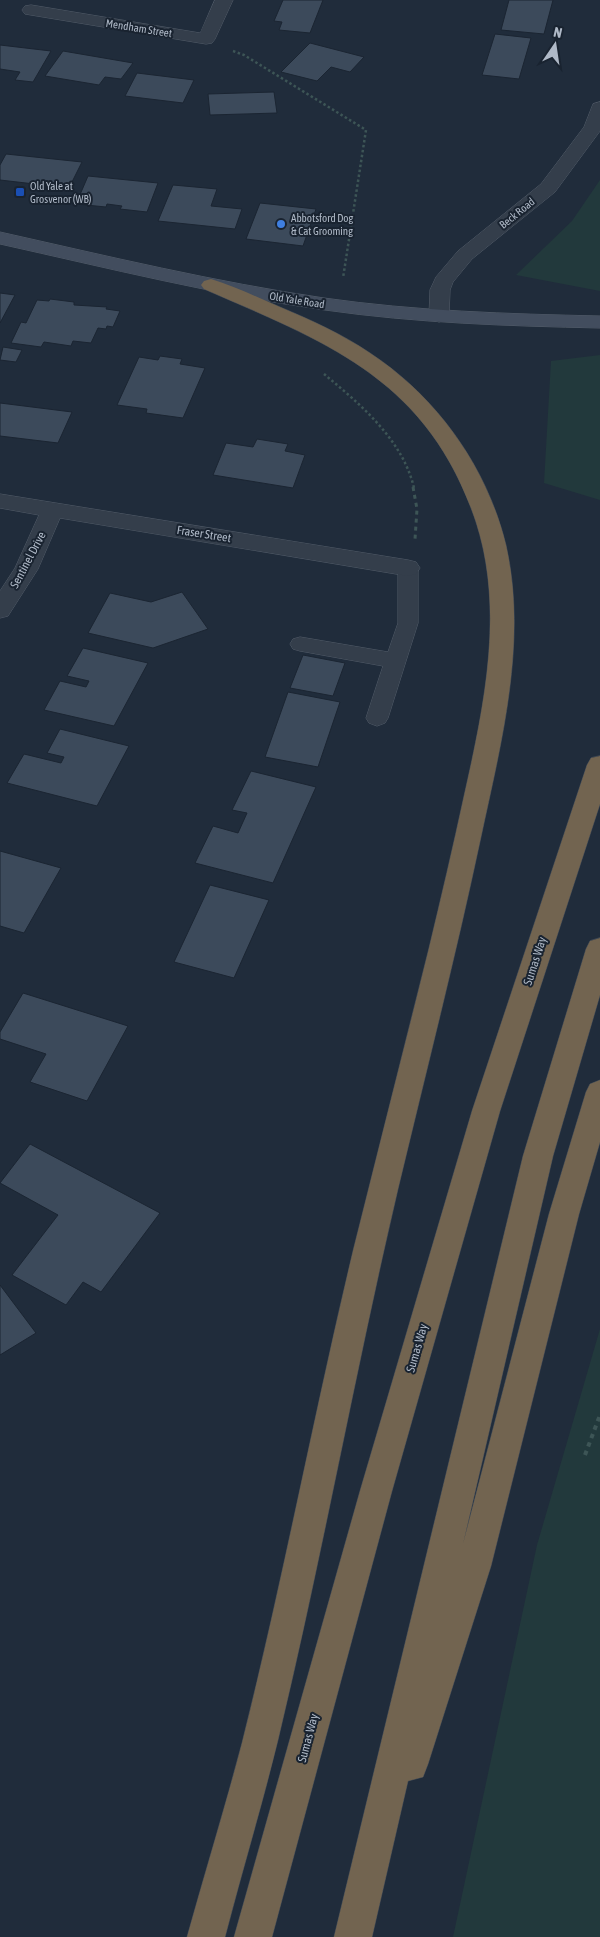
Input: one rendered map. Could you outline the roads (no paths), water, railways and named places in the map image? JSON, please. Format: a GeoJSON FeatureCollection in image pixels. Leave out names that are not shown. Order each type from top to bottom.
{"type":"FeatureCollection","features":[{"type":"Feature","properties":{"kind":"highway"},"geometry":{"type":"LineString","coordinates":[[206,1937],[266,1718],[362,1277],[468,842],[495,709],[504,602],[496,552],[485,512],[468,473],[447,436],[418,402],[387,374],[333,340],[210,285]]}},
{"type":"Feature","properties":{"kind":"highway","name":"Sumas Way"},"geometry":{"type":"LineString","coordinates":[[253,1937],[376,1490],[486,1111],[600,765]]}},
{"type":"Feature","properties":{"kind":"highway"},"geometry":{"type":"LineString","coordinates":[[354,1937],[538,1156],[600,949]]}},
{"type":"Feature","properties":{"kind":"highway"},"geometry":{"type":"LineString","coordinates":[[354,1937],[474,1566],[564,1214],[600,1092]]}},
{"type":"Feature","properties":{"kind":"main road","name":"Old Yale Road"},"geometry":{"type":"LineString","coordinates":[[0,238],[210,285],[324,304],[439,316],[600,322]]}},
{"type":"Feature","properties":{"kind":"street","name":"Mendham Street"},"geometry":{"type":"LineString","coordinates":[[31,10],[206,39],[224,0]]}},
{"type":"Feature","properties":{"kind":"street","name":"Beck Road"},"geometry":{"type":"LineString","coordinates":[[439,316],[442,281],[465,255],[548,188],[593,128],[600,108]]}},
{"type":"Feature","properties":{"kind":"street","name":"Fraser Street"},"geometry":{"type":"LineString","coordinates":[[0,501],[408,568]]}},
{"type":"Feature","properties":{"kind":"street","name":"Sentinel Drive"},"geometry":{"type":"LineString","coordinates":[[0,610],[26,568],[53,509]]}},
{"type":"Feature","properties":{"kind":"lane"},"geometry":{"type":"LineString","coordinates":[[377,718],[408,623],[408,568]]}},
{"type":"Feature","properties":{"kind":"lane"},"geometry":{"type":"LineString","coordinates":[[300,644],[396,661]]}},
{"type":"Feature","properties":{"kind":"place","name":"Old Yale at Grosvenor (WB)"},"geometry":{"type":"Point","coordinates":[20,192]}},
{"type":"Feature","properties":{"kind":"place","name":"Abbotsford Dog & Cat Grooming"},"geometry":{"type":"Point","coordinates":[281,224]}}]}
